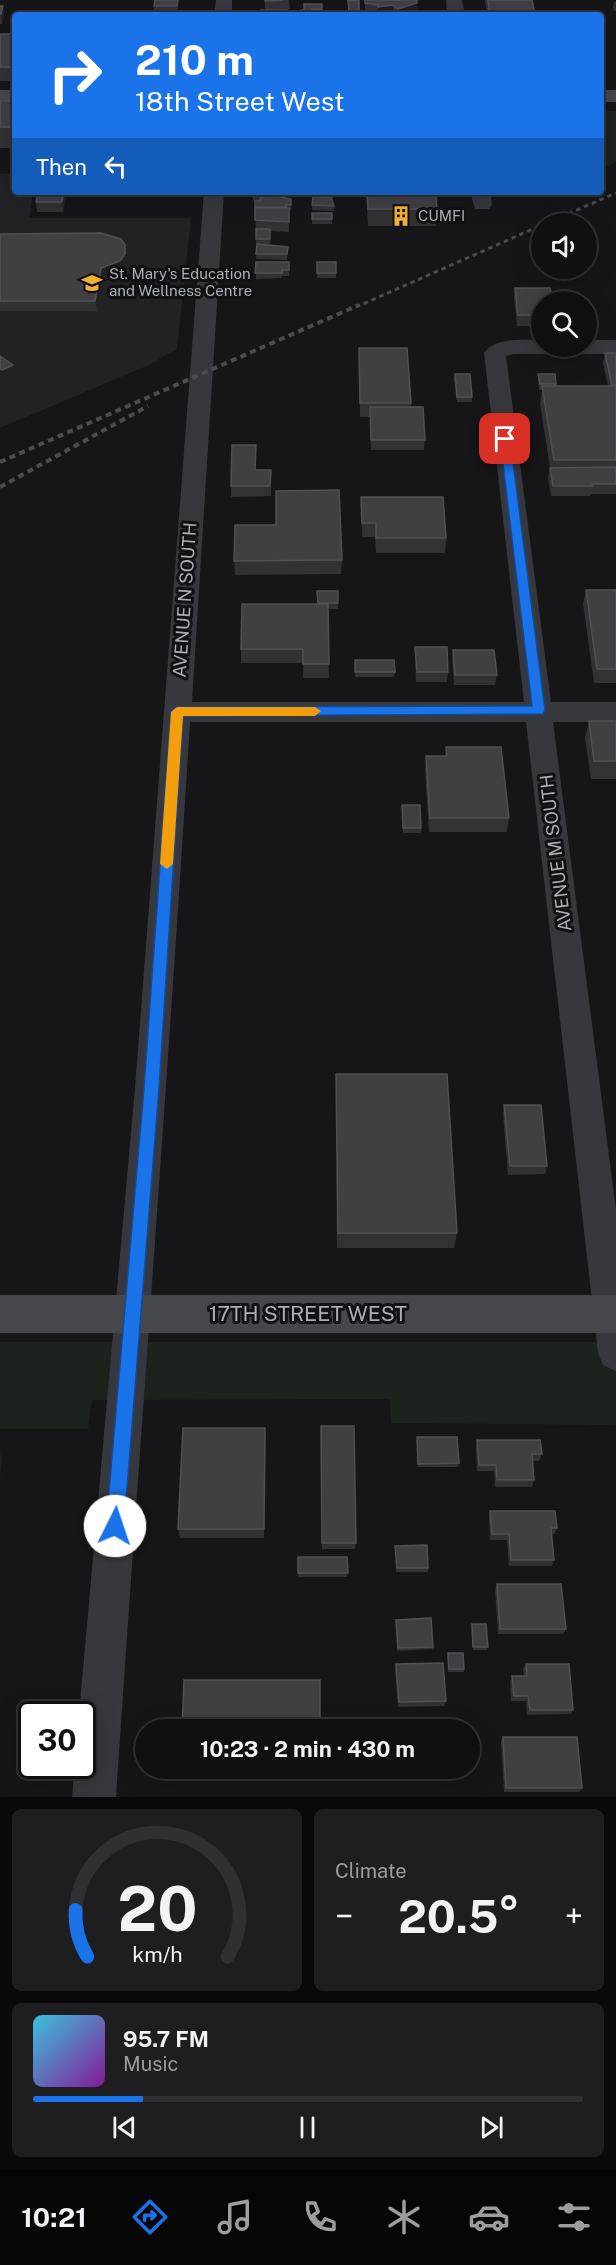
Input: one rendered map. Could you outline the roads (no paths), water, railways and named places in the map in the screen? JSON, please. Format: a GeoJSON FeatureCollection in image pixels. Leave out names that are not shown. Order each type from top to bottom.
{"type":"FeatureCollection","features":[{"type":"Feature","properties":{"kind":"street","name":"AVENUE N SOUTH"},"geometry":{"type":"LineString","coordinates":[[94,1797],[131,1314],[151,1088],[214,195]]}},
{"type":"Feature","properties":{"kind":"street","name":"AVENUE M SOUTH"},"geometry":{"type":"LineString","coordinates":[[616,347],[512,347],[495,353],[614,1314],[616,1353]]}},
{"type":"Feature","properties":{"kind":"street"},"geometry":{"type":"LineString","coordinates":[[177,712],[539,710],[616,712]]}},
{"type":"Feature","properties":{"kind":"street","name":"17TH STREET WEST"},"geometry":{"type":"LineString","coordinates":[[0,1314],[614,1314]]}},
{"type":"Feature","properties":{"kind":"railway"},"geometry":{"type":"LineString","coordinates":[[570,213],[616,193]]}},
{"type":"Feature","properties":{"kind":"railway"},"geometry":{"type":"LineString","coordinates":[[356,307],[531,230]]}},
{"type":"Feature","properties":{"kind":"railway"},"geometry":{"type":"LineString","coordinates":[[0,462],[359,305]]}},
{"type":"Feature","properties":{"kind":"railway"},"geometry":{"type":"LineString","coordinates":[[0,487],[148,406]]}},
{"type":"Feature","properties":{"kind":"place","name":"CUMFI"},"geometry":{"type":"Point","coordinates":[401,216]}},
{"type":"Feature","properties":{"kind":"place","name":"St. Mary's Education and Wellness Centre"},"geometry":{"type":"Point","coordinates":[92,283]}}]}
